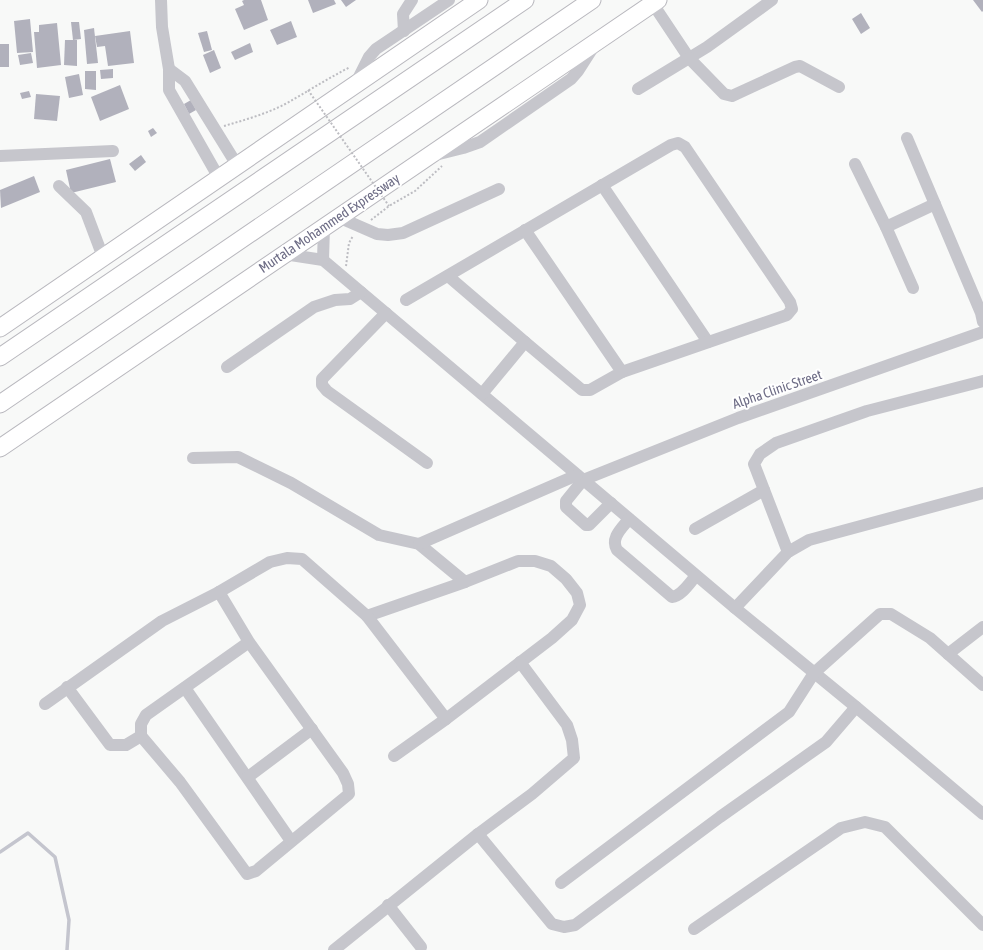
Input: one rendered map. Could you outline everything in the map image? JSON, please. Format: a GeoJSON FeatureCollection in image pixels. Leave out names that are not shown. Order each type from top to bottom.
{"type":"FeatureCollection","features":[{"type":"Feature","properties":{"kind":"highway"},"geometry":{"type":"LineString","coordinates":[[0,328],[479,0]]}},
{"type":"Feature","properties":{"kind":"highway"},"geometry":{"type":"LineString","coordinates":[[0,357],[525,0]]}},
{"type":"Feature","properties":{"kind":"highway"},"geometry":{"type":"LineString","coordinates":[[0,404],[592,0]]}},
{"type":"Feature","properties":{"kind":"highway","name":"Murtala Mohammed Expressway"},"geometry":{"type":"LineString","coordinates":[[0,448],[324,226],[656,2]]}},
{"type":"Feature","properties":{"kind":"street"},"geometry":{"type":"LineString","coordinates":[[161,0],[162,27],[169,69],[169,90],[219,178]]}},
{"type":"Feature","properties":{"kind":"street"},"geometry":{"type":"LineString","coordinates":[[404,31],[403,14],[412,0]]}},
{"type":"Feature","properties":{"kind":"street"},"geometry":{"type":"LineString","coordinates":[[355,84],[369,58],[376,49],[449,0]]}},
{"type":"Feature","properties":{"kind":"street"},"geometry":{"type":"LineString","coordinates":[[638,89],[707,47],[772,0]]}},
{"type":"Feature","properties":{"kind":"street"},"geometry":{"type":"LineString","coordinates":[[656,2],[689,58],[724,94],[732,96],[800,66],[839,87]]}},
{"type":"Feature","properties":{"kind":"street"},"geometry":{"type":"LineString","coordinates":[[169,69],[185,81],[238,165]]}},
{"type":"Feature","properties":{"kind":"street"},"geometry":{"type":"LineString","coordinates":[[907,138],[981,313],[983,322]]}},
{"type":"Feature","properties":{"kind":"street"},"geometry":{"type":"LineString","coordinates":[[406,300],[671,145],[678,143],[685,148],[790,302],[792,309],[787,315],[622,372],[590,390],[582,390],[448,276]]}},
{"type":"Feature","properties":{"kind":"street"},"geometry":{"type":"LineString","coordinates":[[0,156],[113,151]]}},
{"type":"Feature","properties":{"kind":"street"},"geometry":{"type":"LineString","coordinates":[[854,164],[886,227],[913,288]]}},
{"type":"Feature","properties":{"kind":"street"},"geometry":{"type":"LineString","coordinates":[[602,185],[708,342]]}},
{"type":"Feature","properties":{"kind":"street"},"geometry":{"type":"LineString","coordinates":[[60,186],[86,212],[103,257]]}},
{"type":"Feature","properties":{"kind":"street"},"geometry":{"type":"LineString","coordinates":[[338,217],[377,234],[388,235],[403,233],[499,189]]}},
{"type":"Feature","properties":{"kind":"street"},"geometry":{"type":"LineString","coordinates":[[886,227],[935,204]]}},
{"type":"Feature","properties":{"kind":"street"},"geometry":{"type":"LineString","coordinates":[[324,226],[324,260]]}},
{"type":"Feature","properties":{"kind":"street"},"geometry":{"type":"LineString","coordinates":[[525,230],[622,372]]}},
{"type":"Feature","properties":{"kind":"street"},"geometry":{"type":"LineString","coordinates":[[284,254],[324,260],[734,608],[856,707],[983,814]]}},
{"type":"Feature","properties":{"kind":"street"},"geometry":{"type":"LineString","coordinates":[[227,367],[314,307],[335,300],[350,299],[361,292]]}},
{"type":"Feature","properties":{"kind":"street"},"geometry":{"type":"LineString","coordinates":[[386,313],[322,379],[322,385],[327,391],[427,463]]}},
{"type":"Feature","properties":{"kind":"street","name":"Alpha Clinic Street"},"geometry":{"type":"LineString","coordinates":[[419,544],[580,478],[738,418],[983,332]]}},
{"type":"Feature","properties":{"kind":"street"},"geometry":{"type":"LineString","coordinates":[[482,394],[525,342]]}},
{"type":"Feature","properties":{"kind":"street"},"geometry":{"type":"LineString","coordinates":[[788,552],[754,464],[760,454],[776,443],[867,411],[983,381]]}},
{"type":"Feature","properties":{"kind":"street"},"geometry":{"type":"LineString","coordinates":[[193,458],[238,457],[291,482],[378,535],[419,544],[465,582]]}},
{"type":"Feature","properties":{"kind":"street"},"geometry":{"type":"LineString","coordinates":[[580,478],[565,504],[566,507],[586,525],[589,525],[611,504]]}},
{"type":"Feature","properties":{"kind":"street"},"geometry":{"type":"LineString","coordinates":[[695,529],[764,490]]}},
{"type":"Feature","properties":{"kind":"street"},"geometry":{"type":"LineString","coordinates":[[734,608],[788,552],[809,540],[983,493]]}},
{"type":"Feature","properties":{"kind":"street"},"geometry":{"type":"LineString","coordinates":[[629,519],[614,539],[614,545],[617,550],[672,597],[676,597],[680,594],[696,576]]}},
{"type":"Feature","properties":{"kind":"street"},"geometry":{"type":"LineString","coordinates":[[44,704],[162,621],[219,592],[270,562],[287,558],[302,559],[367,616],[446,719]]}},
{"type":"Feature","properties":{"kind":"street"},"geometry":{"type":"LineString","coordinates":[[367,616],[465,582],[518,561],[535,561],[551,566],[566,579],[577,593],[580,605],[572,620],[552,638],[446,719],[394,756]]}},
{"type":"Feature","properties":{"kind":"street"},"geometry":{"type":"LineString","coordinates":[[219,592],[249,642],[343,773],[348,784],[349,794],[256,871],[247,874],[180,782],[141,736],[141,724],[146,715],[249,642]]}},
{"type":"Feature","properties":{"kind":"street"},"geometry":{"type":"LineString","coordinates":[[561,883],[789,712],[814,673],[880,614],[891,614],[930,638],[983,685]]}},
{"type":"Feature","properties":{"kind":"street"},"geometry":{"type":"LineString","coordinates":[[948,654],[983,627]]}},
{"type":"Feature","properties":{"kind":"street"},"geometry":{"type":"LineString","coordinates":[[334,950],[478,834],[532,794],[574,758],[572,740],[567,725],[520,662]]}},
{"type":"Feature","properties":{"kind":"street"},"geometry":{"type":"LineString","coordinates":[[68,687],[110,745],[126,744],[141,736]]}},
{"type":"Feature","properties":{"kind":"street"},"geometry":{"type":"LineString","coordinates":[[185,688],[291,841]]}},
{"type":"Feature","properties":{"kind":"street"},"geometry":{"type":"LineString","coordinates":[[478,834],[552,924],[564,927],[575,924],[720,817],[826,742],[856,707]]}},
{"type":"Feature","properties":{"kind":"street"},"geometry":{"type":"LineString","coordinates":[[248,777],[312,729]]}},
{"type":"Feature","properties":{"kind":"street"},"geometry":{"type":"LineString","coordinates":[[694,928],[841,828],[865,822],[885,827],[983,925]]}},
{"type":"Feature","properties":{"kind":"street"},"geometry":{"type":"LineString","coordinates":[[388,905],[421,947]]}},
{"type":"Feature","properties":{"kind":"path"},"geometry":{"type":"LineString","coordinates":[[215,129],[265,113],[293,100],[334,76]]}},
{"type":"Feature","properties":{"kind":"path"},"geometry":{"type":"LineString","coordinates":[[308,90],[389,206]]}},
{"type":"Feature","properties":{"kind":"path"},"geometry":{"type":"LineString","coordinates":[[344,277],[349,243],[354,234],[389,206],[415,191],[446,162]]}},
{"type":"Feature","properties":{"kind":"building"},"geometry":{"type":"Polygon","coordinates":[[[261,0],[268,20],[244,30],[235,9],[244,5],[242,1],[261,0]]]}},
{"type":"Feature","properties":{"kind":"building"},"geometry":{"type":"Polygon","coordinates":[[[308,0],[334,0],[336,4],[313,13],[308,0]]]}},
{"type":"Feature","properties":{"kind":"building"},"geometry":{"type":"Polygon","coordinates":[[[341,0],[356,0],[346,7],[341,0]]]}},
{"type":"Feature","properties":{"kind":"building"},"geometry":{"type":"Polygon","coordinates":[[[973,0],[983,0],[982,12],[973,0]]]}},
{"type":"Feature","properties":{"kind":"building"},"geometry":{"type":"Polygon","coordinates":[[[861,13],[870,28],[861,34],[852,19],[861,13]]]}},
{"type":"Feature","properties":{"kind":"building"},"geometry":{"type":"Polygon","coordinates":[[[30,19],[33,52],[17,53],[14,21],[30,19]]]}},
{"type":"Feature","properties":{"kind":"building"},"geometry":{"type":"Polygon","coordinates":[[[291,21],[297,37],[277,45],[270,30],[291,21]]]}},
{"type":"Feature","properties":{"kind":"building"},"geometry":{"type":"Polygon","coordinates":[[[71,22],[79,22],[81,39],[73,40],[71,22]]]}},
{"type":"Feature","properties":{"kind":"building"},"geometry":{"type":"Polygon","coordinates":[[[57,23],[61,65],[37,68],[34,32],[39,32],[39,25],[57,23]]]}},
{"type":"Feature","properties":{"kind":"building"},"geometry":{"type":"Polygon","coordinates":[[[94,28],[98,63],[87,64],[84,30],[94,28]]]}},
{"type":"Feature","properties":{"kind":"building"},"geometry":{"type":"Polygon","coordinates":[[[130,31],[134,63],[108,66],[105,46],[97,47],[95,36],[130,31]]]}},
{"type":"Feature","properties":{"kind":"building"},"geometry":{"type":"Polygon","coordinates":[[[207,31],[212,50],[204,52],[198,33],[207,31]]]}},
{"type":"Feature","properties":{"kind":"building"},"geometry":{"type":"Polygon","coordinates":[[[65,40],[77,40],[77,66],[64,65],[65,40]]]}},
{"type":"Feature","properties":{"kind":"building"},"geometry":{"type":"Polygon","coordinates":[[[250,43],[253,52],[235,60],[231,52],[250,43]]]}},
{"type":"Feature","properties":{"kind":"building"},"geometry":{"type":"Polygon","coordinates":[[[0,44],[9,44],[9,67],[0,67],[0,44]]]}},
{"type":"Feature","properties":{"kind":"building"},"geometry":{"type":"Polygon","coordinates":[[[214,50],[221,68],[210,73],[203,55],[214,50]]]}},
{"type":"Feature","properties":{"kind":"building"},"geometry":{"type":"Polygon","coordinates":[[[31,53],[33,63],[20,65],[18,55],[31,53]]]}},
{"type":"Feature","properties":{"kind":"building"},"geometry":{"type":"Polygon","coordinates":[[[113,69],[113,78],[101,79],[100,70],[113,69]]]}},
{"type":"Feature","properties":{"kind":"building"},"geometry":{"type":"Polygon","coordinates":[[[85,71],[96,71],[96,90],[85,89],[85,71]]]}},
{"type":"Feature","properties":{"kind":"building"},"geometry":{"type":"Polygon","coordinates":[[[79,74],[83,95],[69,98],[65,77],[79,74]]]}},
{"type":"Feature","properties":{"kind":"building"},"geometry":{"type":"Polygon","coordinates":[[[120,85],[129,109],[100,121],[91,97],[120,85]]]}},
{"type":"Feature","properties":{"kind":"building"},"geometry":{"type":"Polygon","coordinates":[[[29,91],[31,97],[22,99],[20,93],[29,91]]]}},
{"type":"Feature","properties":{"kind":"building"},"geometry":{"type":"Polygon","coordinates":[[[36,94],[60,96],[57,121],[34,119],[36,94]]]}},
{"type":"Feature","properties":{"kind":"building"},"geometry":{"type":"Polygon","coordinates":[[[191,100],[196,110],[189,114],[184,104],[191,100]]]}},
{"type":"Feature","properties":{"kind":"building"},"geometry":{"type":"Polygon","coordinates":[[[153,128],[157,133],[151,137],[148,131],[153,128]]]}},
{"type":"Feature","properties":{"kind":"building"},"geometry":{"type":"Polygon","coordinates":[[[141,155],[146,162],[135,171],[129,164],[141,155]]]}},
{"type":"Feature","properties":{"kind":"building"},"geometry":{"type":"Polygon","coordinates":[[[110,159],[116,182],[71,193],[66,170],[110,159]]]}},
{"type":"Feature","properties":{"kind":"building"},"geometry":{"type":"Polygon","coordinates":[[[34,176],[40,192],[1,208],[0,190],[34,176]]]}},
{"type":"Feature","properties":{"kind":"waterway"},"geometry":{"type":"LineString","coordinates":[[0,852],[28,833],[55,857],[69,920],[67,950]]}}]}
